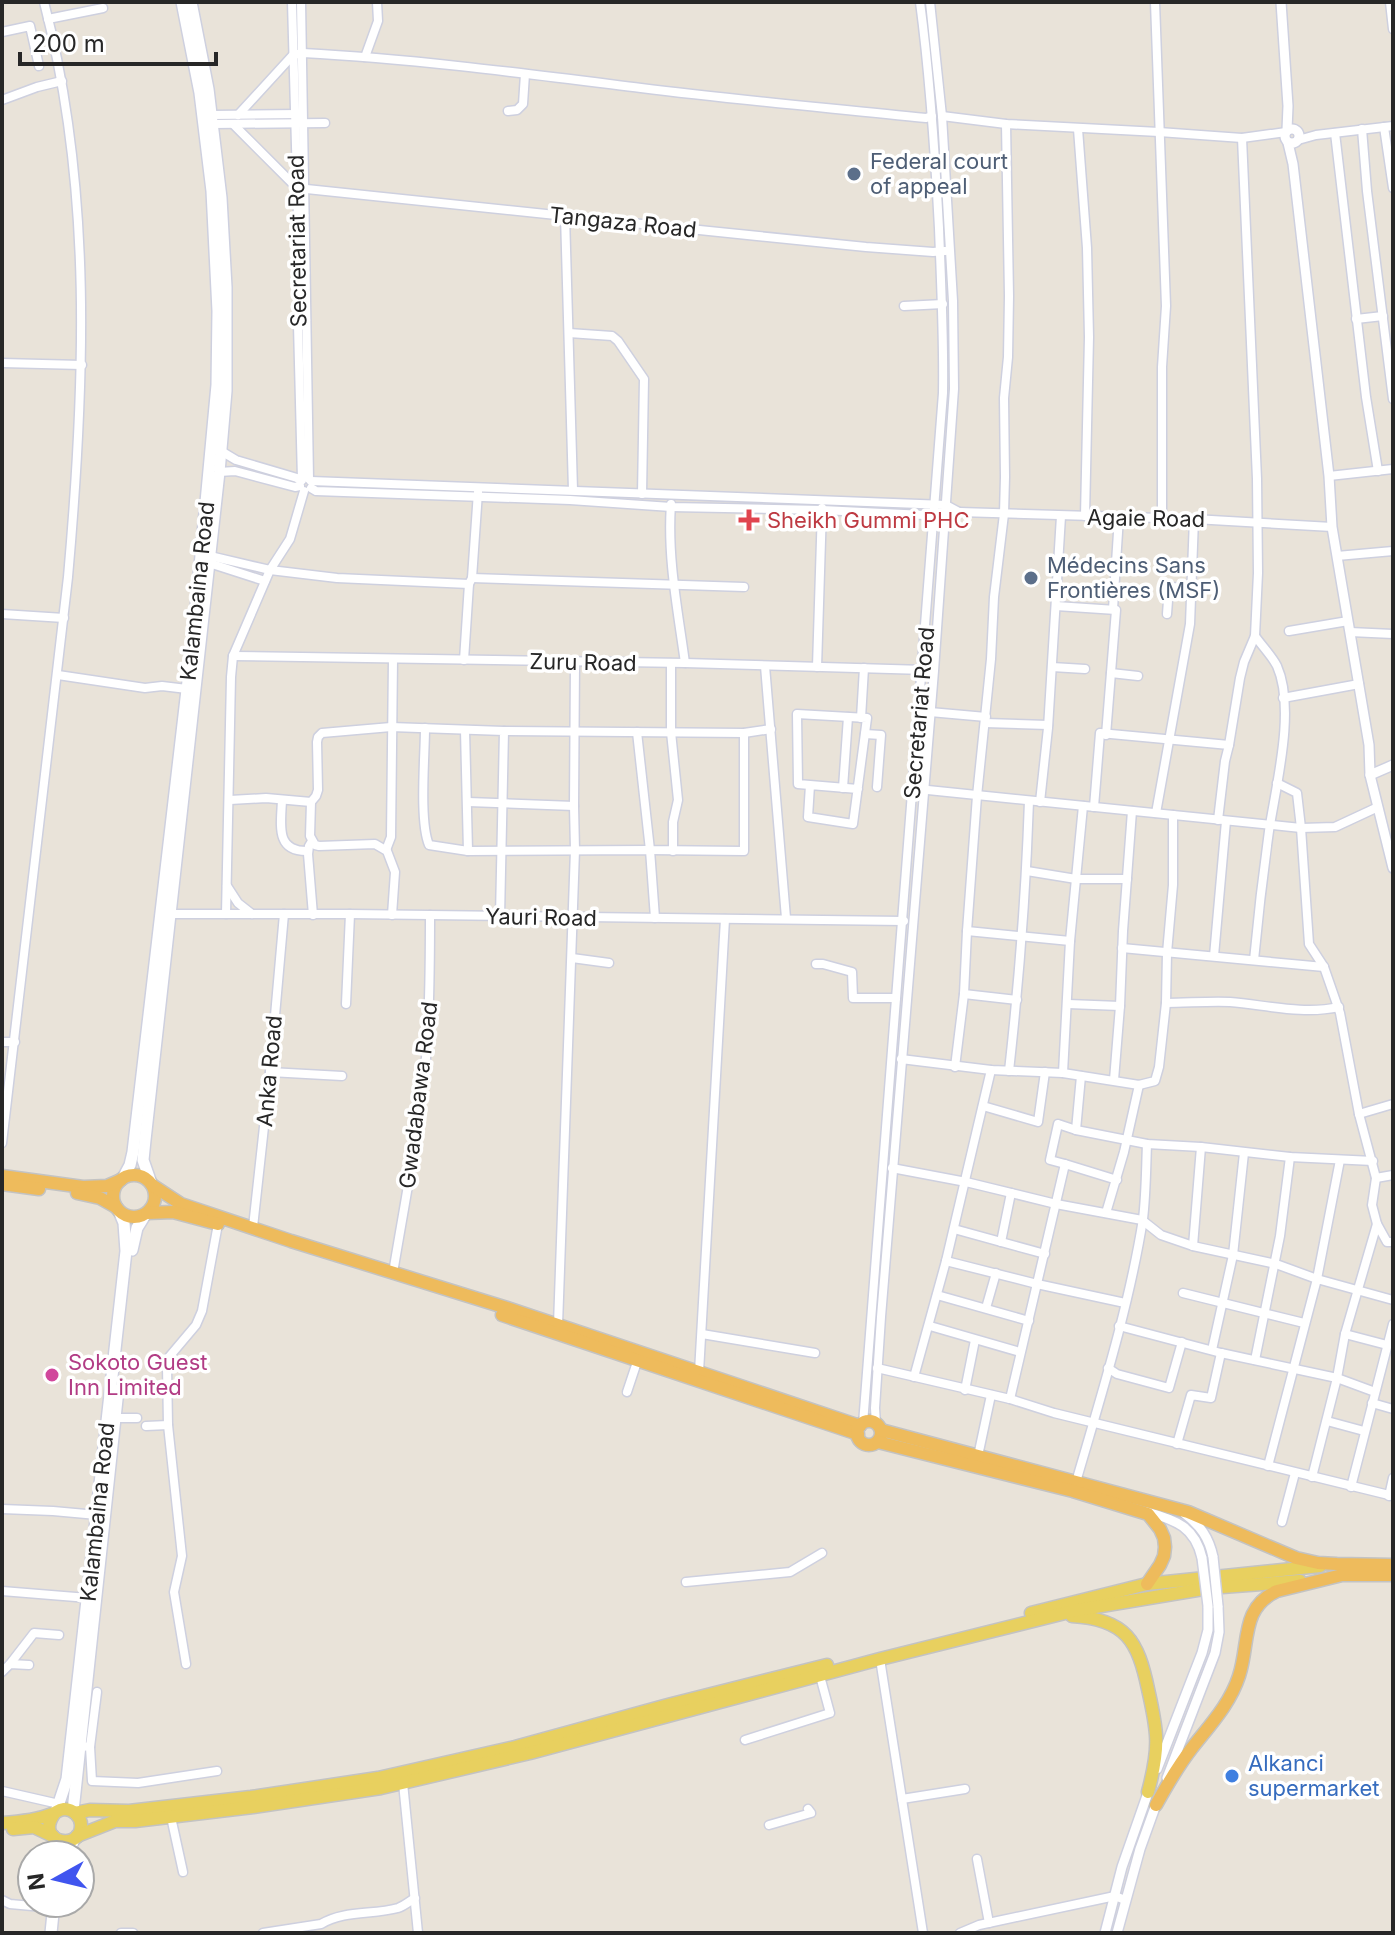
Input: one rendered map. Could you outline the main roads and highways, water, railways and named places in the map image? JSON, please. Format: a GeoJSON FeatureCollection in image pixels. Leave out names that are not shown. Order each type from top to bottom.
{"type":"FeatureCollection","features":[{"type":"Feature","properties":{"kind":"highway"},"geometry":{"type":"LineString","coordinates":[[2,1176],[83,1187],[107,1186],[122,1179],[142,1176],[181,1204],[558,1325],[869,1430],[1140,1510],[1158,1524],[1164,1538],[1164,1556],[1147,1584]]}},
{"type":"Feature","properties":{"kind":"highway"},"geometry":{"type":"LineString","coordinates":[[118,1209],[114,1192],[122,1179]]}},
{"type":"Feature","properties":{"kind":"highway"},"geometry":{"type":"LineString","coordinates":[[2,1184],[85,1194],[100,1198],[131,1217],[173,1212],[218,1224],[801,1414],[978,1456],[1205,1517],[1296,1558],[1339,1570],[1393,1575]]}},
{"type":"Feature","properties":{"kind":"highway"},"geometry":{"type":"LineString","coordinates":[[146,1214],[154,1203],[152,1184]]}},
{"type":"Feature","properties":{"kind":"highway"},"geometry":{"type":"LineString","coordinates":[[1156,1805],[1175,1771],[1233,1692],[1245,1654],[1250,1620],[1258,1603],[1267,1595],[1339,1570],[1393,1565]]}},
{"type":"Feature","properties":{"kind":"main road","name":"Kalambaina Road"},"geometry":{"type":"LineString","coordinates":[[122,1179],[133,1152],[187,689],[214,423],[218,336],[212,191],[200,93],[182,2]]}},
{"type":"Feature","properties":{"kind":"main road"},"geometry":{"type":"LineString","coordinates":[[152,1184],[143,1160],[226,391],[226,287],[221,198],[202,51],[191,2]]}},
{"type":"Feature","properties":{"kind":"main road","name":"Kalambaina Road"},"geometry":{"type":"LineString","coordinates":[[56,1810],[67,1779],[126,1251],[124,1223],[118,1209]]}},
{"type":"Feature","properties":{"kind":"main road"},"geometry":{"type":"LineString","coordinates":[[74,1812],[85,1746],[133,1239],[146,1214]]}},
{"type":"Feature","properties":{"kind":"main road"},"geometry":{"type":"LineString","coordinates":[[2,1823],[64,1809],[74,1812],[129,1811],[378,1778],[515,1747],[668,1705],[1147,1584],[1188,1578],[1339,1570]]}},
{"type":"Feature","properties":{"kind":"main road"},"geometry":{"type":"LineString","coordinates":[[2,1831],[34,1827],[64,1842],[115,1821],[306,1800],[403,1783],[538,1751],[1041,1618],[1182,1591],[1292,1582],[1339,1570]]}},
{"type":"Feature","properties":{"kind":"main road"},"geometry":{"type":"LineString","coordinates":[[1041,1618],[1095,1618],[1121,1631],[1137,1648],[1143,1663],[1157,1735],[1155,1765],[1148,1792]]}},
{"type":"Feature","properties":{"kind":"main road"},"geometry":{"type":"LineString","coordinates":[[55,1838],[49,1828],[56,1810]]}},
{"type":"Feature","properties":{"kind":"main road"},"geometry":{"type":"LineString","coordinates":[[74,1812],[79,1817],[81,1827],[76,1837]]}},
{"type":"Feature","properties":{"kind":"place","name":"Federal court of appeal"},"geometry":{"type":"Point","coordinates":[854,174]}},
{"type":"Feature","properties":{"kind":"place","name":"Sheikh Gummi PHC"},"geometry":{"type":"Point","coordinates":[749,520]}},
{"type":"Feature","properties":{"kind":"place","name":"Médecins Sans Frontières (MSF)"},"geometry":{"type":"Point","coordinates":[1031,578]}},
{"type":"Feature","properties":{"kind":"place","name":"Sokoto Guest Inn Limited"},"geometry":{"type":"Point","coordinates":[52,1375]}},
{"type":"Feature","properties":{"kind":"place","name":"Alkanci supermarket"},"geometry":{"type":"Point","coordinates":[1232,1776]}}]}
